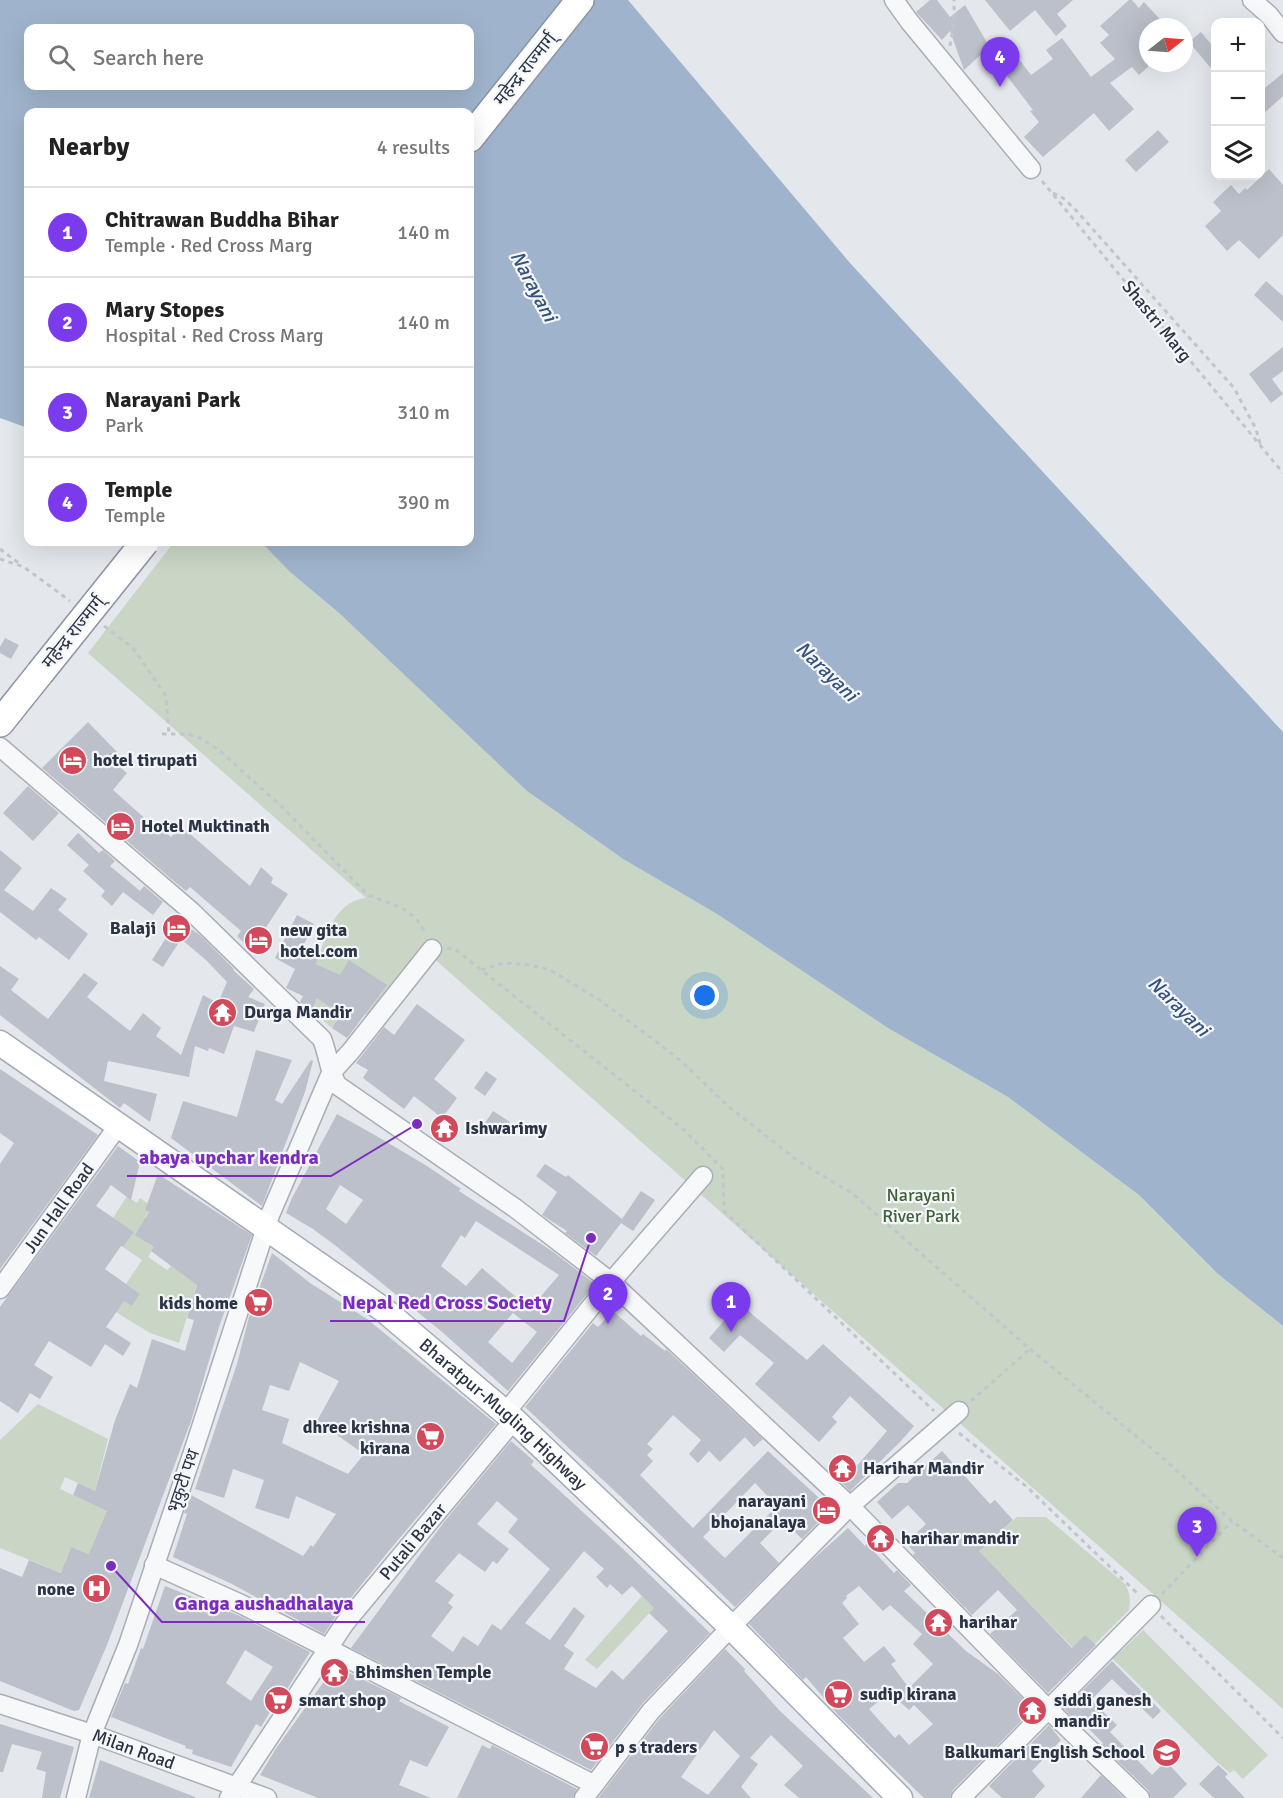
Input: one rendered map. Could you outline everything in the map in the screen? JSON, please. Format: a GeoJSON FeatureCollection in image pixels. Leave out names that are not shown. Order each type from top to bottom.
{"type":"FeatureCollection","features":[{"type":"Feature","properties":{"kind":"highway","name":"महेन्द्र राज्मार्ग्"},"geometry":{"type":"LineString","coordinates":[[474,133],[580,0]]}},
{"type":"Feature","properties":{"kind":"highway","name":"महेन्द्र राज्मार्ग्"},"geometry":{"type":"LineString","coordinates":[[0,723],[143,546]]}},
{"type":"Feature","properties":{"kind":"main road","name":"Bharatpur-Mugling Highway"},"geometry":{"type":"LineString","coordinates":[[0,1043],[384,1310],[510,1416],[731,1627],[900,1798]]}},
{"type":"Feature","properties":{"kind":"street"},"geometry":{"type":"LineString","coordinates":[[894,0],[1031,168]]}},
{"type":"Feature","properties":{"kind":"street"},"geometry":{"type":"LineString","coordinates":[[1252,0],[1269,15],[1283,33]]}},
{"type":"Feature","properties":{"kind":"street"},"geometry":{"type":"LineString","coordinates":[[0,747],[191,911],[322,1039],[329,1058],[331,1073],[337,1085],[515,1208],[611,1282],[850,1506],[1048,1709],[1140,1798]]}},
{"type":"Feature","properties":{"kind":"street","name":"भृकुटी पथ"},"geometry":{"type":"LineString","coordinates":[[76,1798],[92,1734],[128,1645],[266,1226],[331,1073],[432,949]]}},
{"type":"Feature","properties":{"kind":"street","name":"Jun Hall Road"},"geometry":{"type":"LineString","coordinates":[[0,1289],[118,1126]]}},
{"type":"Feature","properties":{"kind":"street","name":"Putali Bazar"},"geometry":{"type":"LineString","coordinates":[[232,1792],[345,1623],[510,1416],[611,1282],[703,1176]]}},
{"type":"Feature","properties":{"kind":"street"},"geometry":{"type":"LineString","coordinates":[[154,1565],[241,1604],[328,1649],[588,1791],[651,1711],[731,1627],[850,1506],[952,1417]]}},
{"type":"Feature","properties":{"kind":"street"},"geometry":{"type":"LineString","coordinates":[[961,1798],[1151,1605]]}},
{"type":"Feature","properties":{"kind":"street","name":"Milan Road"},"geometry":{"type":"LineString","coordinates":[[0,1704],[92,1734],[232,1792],[267,1798]]}},
{"type":"Feature","properties":{"kind":"path"},"geometry":{"type":"LineString","coordinates":[[942,60],[950,54],[954,0]]}},
{"type":"Feature","properties":{"kind":"path","name":"Shastri Marg"},"geometry":{"type":"LineString","coordinates":[[1031,168],[1283,473]]}},
{"type":"Feature","properties":{"kind":"path"},"geometry":{"type":"LineString","coordinates":[[1051,193],[1063,198],[1074,208],[1234,388],[1257,429],[1262,448]]}},
{"type":"Feature","properties":{"kind":"path"},"geometry":{"type":"LineString","coordinates":[[0,549],[78,607]]}},
{"type":"Feature","properties":{"kind":"path"},"geometry":{"type":"LineString","coordinates":[[0,559],[24,567]]}},
{"type":"Feature","properties":{"kind":"path"},"geometry":{"type":"LineString","coordinates":[[96,621],[133,648],[155,678],[166,696],[169,734]]}},
{"type":"Feature","properties":{"kind":"path"},"geometry":{"type":"LineString","coordinates":[[162,734],[189,734],[219,750],[281,806],[368,895],[402,908],[415,917],[425,931],[432,949],[439,945],[456,950],[684,1130],[723,1169],[724,1211],[1027,1487],[1151,1605],[1283,1738]]}},
{"type":"Feature","properties":{"kind":"path"},"geometry":{"type":"LineString","coordinates":[[481,970],[504,963],[540,967],[550,970],[598,999],[681,1061],[728,1106],[798,1161],[852,1193],[1030,1349],[1164,1459],[1232,1521],[1283,1558]]}},
{"type":"Feature","properties":{"kind":"path"},"geometry":{"type":"LineString","coordinates":[[952,1417],[1030,1349]]}},
{"type":"Feature","properties":{"kind":"path"},"geometry":{"type":"LineString","coordinates":[[1151,1605],[1232,1521]]}},
{"type":"Feature","properties":{"kind":"green space","name":"Narayani River Park"},"geometry":{"type":"Polygon","coordinates":[[[171,546],[265,546],[290,572],[339,613],[527,791],[623,859],[717,914],[888,1028],[1008,1097],[1139,1195],[1218,1274],[1283,1326],[1283,1709],[422,948],[369,1017],[334,992],[341,1014],[332,1028],[312,1011],[329,970],[316,964],[328,932],[346,906],[366,898],[88,653],[171,546]]]}},
{"type":"Feature","properties":{"kind":"green space"},"geometry":{"type":"Polygon","coordinates":[[[127,1196],[137,1203],[140,1198],[152,1207],[145,1217],[147,1219],[146,1242],[154,1247],[148,1257],[167,1270],[172,1265],[199,1277],[179,1343],[150,1333],[116,1312],[98,1282],[132,1306],[140,1294],[126,1284],[142,1260],[123,1247],[134,1232],[113,1218],[127,1196]]]}},
{"type":"Feature","properties":{"kind":"green space"},"geometry":{"type":"Polygon","coordinates":[[[38,1404],[108,1439],[95,1491],[65,1477],[60,1489],[128,1520],[89,1554],[71,1547],[65,1562],[67,1575],[0,1548],[0,1440],[38,1404]]]}},
{"type":"Feature","properties":{"kind":"green space"},"geometry":{"type":"Polygon","coordinates":[[[1017,1517],[1046,1517],[1127,1587],[1130,1597],[1129,1610],[1082,1657],[977,1550],[1017,1517]]]}},
{"type":"Feature","properties":{"kind":"green space"},"geometry":{"type":"Polygon","coordinates":[[[642,1596],[654,1608],[597,1669],[585,1660],[642,1596]]]}},
{"type":"Feature","properties":{"kind":"green space"},"geometry":{"type":"Polygon","coordinates":[[[1143,1630],[1268,1755],[1243,1779],[1234,1770],[1230,1773],[1217,1762],[1111,1657],[1118,1650],[1120,1652],[1143,1630]]]}},
{"type":"Feature","properties":{"kind":"water","name":"Narayani"},"geometry":{"type":"Polygon","coordinates":[[[0,0],[628,0],[850,263],[1283,732],[1283,1326],[1218,1274],[1139,1195],[1008,1097],[888,1028],[717,914],[623,859],[527,791],[339,613],[290,572],[265,546],[474,546],[474,108],[24,108],[24,427],[0,418],[0,0]]]}},
{"type":"Feature","properties":{"kind":"building"},"geometry":{"type":"Polygon","coordinates":[[[930,0],[937,0],[950,17],[965,5],[989,46],[964,70],[950,31],[942,40],[916,12],[930,0]]]}},
{"type":"Feature","properties":{"kind":"building"},"geometry":{"type":"Polygon","coordinates":[[[985,0],[1073,0],[1057,14],[1067,26],[1056,36],[1035,10],[1010,31],[985,0]]]}},
{"type":"Feature","properties":{"kind":"building"},"geometry":{"type":"Polygon","coordinates":[[[1129,0],[1132,0],[1139,8],[1144,2],[1159,18],[1139,18],[1139,72],[1142,72],[1139,75],[1132,67],[1110,83],[1134,109],[1109,131],[1094,113],[1043,157],[1024,137],[1039,122],[1030,111],[1033,110],[1000,67],[1016,55],[1031,75],[1053,59],[1046,50],[1062,38],[1091,77],[1115,59],[1100,43],[1109,35],[1100,26],[1129,0]]]}},
{"type":"Feature","properties":{"kind":"building"},"geometry":{"type":"Polygon","coordinates":[[[1201,32],[1211,44],[1211,68],[1193,47],[1193,39],[1201,32]]]}},
{"type":"Feature","properties":{"kind":"building"},"geometry":{"type":"Polygon","coordinates":[[[1283,73],[1283,96],[1265,112],[1265,88],[1283,73]]]}},
{"type":"Feature","properties":{"kind":"building"},"geometry":{"type":"Polygon","coordinates":[[[1158,130],[1169,142],[1136,172],[1125,160],[1158,130]]]}},
{"type":"Feature","properties":{"kind":"building"},"geometry":{"type":"Polygon","coordinates":[[[1269,169],[1283,185],[1283,235],[1259,259],[1239,240],[1227,251],[1205,226],[1221,211],[1213,202],[1231,185],[1239,194],[1257,180],[1265,180],[1265,173],[1269,169]]]}},
{"type":"Feature","properties":{"kind":"building"},"geometry":{"type":"Polygon","coordinates":[[[1266,281],[1283,296],[1283,322],[1254,295],[1266,281]]]}},
{"type":"Feature","properties":{"kind":"building"},"geometry":{"type":"Polygon","coordinates":[[[1283,347],[1283,371],[1272,379],[1283,394],[1271,403],[1249,374],[1283,347]]]}},
{"type":"Feature","properties":{"kind":"building"},"geometry":{"type":"Polygon","coordinates":[[[5,638],[19,645],[11,659],[0,653],[0,647],[5,638]]]}},
{"type":"Feature","properties":{"kind":"building"},"geometry":{"type":"Polygon","coordinates":[[[88,722],[119,754],[112,760],[127,773],[113,790],[159,831],[161,828],[171,837],[181,826],[250,886],[261,867],[273,878],[271,883],[288,894],[251,950],[237,936],[241,931],[190,887],[186,891],[176,883],[42,768],[88,722]]]}},
{"type":"Feature","properties":{"kind":"building"},"geometry":{"type":"Polygon","coordinates":[[[28,786],[59,813],[33,841],[3,813],[28,786]]]}},
{"type":"Feature","properties":{"kind":"building"},"geometry":{"type":"Polygon","coordinates":[[[78,833],[99,853],[103,850],[115,861],[110,866],[140,891],[144,886],[163,902],[153,915],[123,892],[112,906],[101,896],[105,891],[83,871],[89,865],[67,845],[78,833]]]}},
{"type":"Feature","properties":{"kind":"building"},"geometry":{"type":"Polygon","coordinates":[[[0,850],[22,868],[4,890],[33,911],[51,888],[67,899],[58,910],[88,934],[69,960],[39,937],[36,940],[0,912],[0,850]]]}},
{"type":"Feature","properties":{"kind":"building"},"geometry":{"type":"Polygon","coordinates":[[[297,915],[314,924],[301,950],[318,958],[316,964],[340,975],[349,960],[387,985],[347,1038],[332,1028],[341,1014],[317,998],[312,1011],[300,1002],[303,996],[286,988],[295,969],[275,958],[297,915]]]}},
{"type":"Feature","properties":{"kind":"building"},"geometry":{"type":"Polygon","coordinates":[[[178,919],[201,936],[254,989],[248,997],[265,1004],[254,1032],[234,1026],[224,1054],[195,1046],[189,1077],[108,1061],[104,1081],[157,1094],[150,1122],[124,1103],[120,1108],[0,1015],[0,966],[19,979],[11,990],[48,1019],[84,973],[98,983],[87,997],[130,1031],[143,1013],[161,1028],[156,1036],[181,1055],[203,995],[218,1003],[227,982],[181,939],[163,967],[152,960],[178,919]]]}},
{"type":"Feature","properties":{"kind":"building"},"geometry":{"type":"Polygon","coordinates":[[[417,1004],[465,1040],[434,1079],[457,1098],[442,1118],[414,1096],[404,1109],[363,1078],[368,1070],[356,1063],[384,1027],[394,1035],[417,1004]]]}},
{"type":"Feature","properties":{"kind":"building"},"geometry":{"type":"Polygon","coordinates":[[[256,1050],[292,1060],[275,1100],[282,1104],[311,1060],[313,1061],[305,1092],[262,1206],[171,1138],[183,1101],[237,1117],[256,1050]]]}},
{"type":"Feature","properties":{"kind":"building"},"geometry":{"type":"Polygon","coordinates":[[[0,1069],[98,1135],[0,1269],[0,1164],[14,1143],[0,1133],[0,1069]]]}},
{"type":"Feature","properties":{"kind":"building"},"geometry":{"type":"Polygon","coordinates":[[[486,1071],[497,1079],[485,1096],[474,1088],[486,1071]]]}},
{"type":"Feature","properties":{"kind":"building"},"geometry":{"type":"Polygon","coordinates":[[[493,1111],[510,1122],[500,1137],[483,1126],[493,1111]]]}},
{"type":"Feature","properties":{"kind":"building"},"geometry":{"type":"Polygon","coordinates":[[[337,1114],[427,1166],[461,1189],[459,1191],[552,1251],[595,1284],[508,1391],[441,1331],[336,1246],[286,1213],[337,1114]],[[340,1185],[326,1209],[346,1224],[363,1200],[340,1185]],[[476,1221],[465,1238],[461,1235],[441,1266],[466,1286],[482,1268],[530,1309],[559,1275],[476,1221]],[[513,1313],[488,1342],[512,1363],[537,1332],[513,1313]]]}},
{"type":"Feature","properties":{"kind":"building"},"geometry":{"type":"Polygon","coordinates":[[[118,1146],[140,1162],[131,1200],[111,1185],[96,1206],[134,1232],[105,1269],[140,1294],[132,1306],[124,1301],[106,1327],[131,1343],[123,1356],[105,1344],[91,1367],[49,1341],[34,1365],[53,1377],[40,1399],[30,1393],[18,1413],[0,1401],[0,1307],[118,1146]]]}},
{"type":"Feature","properties":{"kind":"building"},"geometry":{"type":"Polygon","coordinates":[[[545,1164],[566,1177],[568,1175],[622,1219],[641,1191],[655,1200],[633,1231],[621,1223],[596,1256],[565,1233],[567,1231],[542,1215],[557,1192],[536,1176],[545,1164]]]}},
{"type":"Feature","properties":{"kind":"building"},"geometry":{"type":"Polygon","coordinates":[[[158,1174],[252,1235],[219,1327],[191,1421],[107,1645],[79,1710],[74,1711],[0,1681],[0,1568],[22,1577],[29,1560],[61,1573],[71,1547],[89,1554],[107,1511],[73,1495],[78,1483],[95,1491],[115,1420],[130,1384],[137,1388],[152,1339],[185,1351],[194,1320],[187,1318],[197,1285],[151,1251],[154,1247],[135,1235],[149,1212],[145,1210],[158,1174]]]}},
{"type":"Feature","properties":{"kind":"building"},"geometry":{"type":"Polygon","coordinates":[[[272,1253],[310,1283],[367,1319],[496,1424],[387,1553],[324,1634],[232,1584],[173,1557],[191,1495],[303,1556],[311,1545],[313,1547],[336,1514],[296,1496],[289,1519],[255,1508],[264,1480],[233,1469],[224,1498],[195,1489],[237,1364],[249,1317],[272,1253]],[[300,1362],[289,1391],[270,1385],[262,1410],[289,1419],[282,1443],[348,1474],[364,1454],[317,1421],[339,1381],[300,1362]]]}},
{"type":"Feature","properties":{"kind":"building"},"geometry":{"type":"Polygon","coordinates":[[[731,1292],[753,1315],[807,1360],[823,1344],[914,1426],[850,1491],[842,1483],[887,1431],[850,1396],[832,1417],[837,1422],[819,1442],[755,1384],[774,1363],[740,1335],[724,1352],[709,1338],[728,1316],[717,1305],[731,1292]]]}},
{"type":"Feature","properties":{"kind":"building"},"geometry":{"type":"Polygon","coordinates":[[[613,1311],[641,1336],[643,1334],[665,1351],[666,1349],[763,1439],[754,1447],[745,1437],[720,1462],[709,1451],[698,1463],[689,1454],[701,1440],[673,1415],[647,1444],[653,1449],[647,1455],[653,1461],[640,1475],[693,1528],[768,1451],[831,1509],[802,1539],[783,1520],[760,1543],[779,1563],[735,1607],[525,1407],[593,1323],[598,1327],[613,1311]],[[755,1483],[703,1537],[725,1558],[777,1506],[755,1483]]]}},
{"type":"Feature","properties":{"kind":"building"},"geometry":{"type":"Polygon","coordinates":[[[511,1441],[534,1461],[531,1465],[710,1633],[643,1703],[591,1770],[351,1648],[444,1522],[511,1441]],[[497,1501],[477,1524],[509,1549],[497,1564],[493,1561],[485,1572],[459,1553],[435,1581],[454,1595],[448,1603],[453,1607],[431,1636],[453,1652],[463,1636],[478,1646],[492,1624],[501,1630],[550,1569],[508,1532],[518,1519],[497,1501]],[[584,1551],[525,1623],[550,1640],[574,1607],[585,1616],[564,1646],[574,1653],[564,1669],[596,1688],[612,1670],[623,1680],[668,1631],[649,1613],[654,1608],[632,1586],[622,1595],[610,1584],[607,1588],[596,1577],[604,1569],[584,1551]]]}},
{"type":"Feature","properties":{"kind":"building"},"geometry":{"type":"Polygon","coordinates":[[[942,1451],[990,1504],[995,1500],[1013,1520],[979,1551],[1072,1648],[1085,1635],[1096,1645],[1048,1693],[990,1634],[1017,1610],[998,1590],[972,1615],[913,1555],[915,1553],[906,1543],[926,1524],[908,1505],[892,1519],[877,1502],[898,1483],[907,1483],[942,1451]]]}},
{"type":"Feature","properties":{"kind":"building"},"geometry":{"type":"Polygon","coordinates":[[[848,1528],[865,1546],[867,1544],[894,1573],[897,1570],[911,1585],[904,1591],[966,1651],[998,1674],[1033,1709],[953,1790],[950,1798],[924,1798],[839,1716],[806,1677],[803,1680],[749,1624],[810,1562],[848,1528]],[[859,1586],[846,1596],[847,1598],[842,1603],[859,1624],[843,1638],[864,1662],[884,1646],[896,1661],[891,1664],[909,1688],[933,1664],[913,1644],[922,1634],[890,1605],[883,1611],[859,1586]],[[890,1693],[869,1709],[895,1738],[899,1734],[909,1745],[933,1724],[914,1705],[909,1710],[890,1693]]]}},
{"type":"Feature","properties":{"kind":"building"},"geometry":{"type":"Polygon","coordinates":[[[165,1586],[240,1616],[310,1652],[272,1713],[270,1712],[261,1727],[256,1724],[231,1767],[192,1754],[193,1750],[185,1748],[186,1746],[111,1717],[125,1683],[128,1684],[141,1648],[143,1649],[165,1586]],[[245,1650],[226,1683],[251,1701],[273,1667],[245,1650]]]}},
{"type":"Feature","properties":{"kind":"building"},"geometry":{"type":"Polygon","coordinates":[[[725,1649],[779,1710],[873,1798],[799,1798],[784,1785],[803,1766],[771,1735],[750,1758],[758,1764],[741,1787],[751,1798],[598,1798],[660,1718],[725,1649]],[[714,1730],[681,1777],[708,1795],[740,1756],[714,1730]]]}},
{"type":"Feature","properties":{"kind":"building"},"geometry":{"type":"Polygon","coordinates":[[[1112,1661],[1161,1711],[1153,1719],[1112,1679],[1091,1700],[1117,1725],[1110,1732],[1152,1775],[1166,1761],[1187,1784],[1173,1798],[1151,1798],[1148,1790],[1101,1745],[1103,1743],[1075,1715],[1073,1718],[1064,1709],[1112,1661]]]}},
{"type":"Feature","properties":{"kind":"building"},"geometry":{"type":"Polygon","coordinates":[[[335,1666],[401,1698],[399,1701],[449,1727],[427,1767],[410,1760],[399,1785],[431,1798],[318,1798],[260,1775],[275,1750],[335,1666]]]}},
{"type":"Feature","properties":{"kind":"building"},"geometry":{"type":"Polygon","coordinates":[[[0,1724],[74,1747],[60,1798],[42,1798],[46,1772],[36,1769],[42,1752],[12,1744],[3,1772],[0,1772],[0,1724]]]}},
{"type":"Feature","properties":{"kind":"building"},"geometry":{"type":"Polygon","coordinates":[[[1049,1725],[1061,1740],[1032,1771],[1045,1786],[1034,1798],[1002,1798],[989,1786],[1049,1725]]]}},
{"type":"Feature","properties":{"kind":"building"},"geometry":{"type":"Polygon","coordinates":[[[482,1745],[490,1749],[492,1745],[577,1789],[573,1798],[457,1798],[482,1745]]]}},
{"type":"Feature","properties":{"kind":"building"},"geometry":{"type":"Polygon","coordinates":[[[100,1760],[195,1797],[195,1798],[89,1798],[100,1760]]]}},
{"type":"Feature","properties":{"kind":"building"},"geometry":{"type":"Polygon","coordinates":[[[1218,1765],[1228,1774],[1225,1777],[1245,1798],[1214,1798],[1199,1784],[1218,1765]]]}},
{"type":"Feature","properties":{"kind":"building"},"geometry":{"type":"Polygon","coordinates":[[[1101,1775],[1124,1798],[1081,1798],[1101,1775]]]}},
{"type":"Feature","properties":{"kind":"place","name":"Temple"},"geometry":{"type":"Point","coordinates":[1000,87]}},
{"type":"Feature","properties":{"kind":"place","name":"hotel tirupati"},"geometry":{"type":"Point","coordinates":[72,760]}},
{"type":"Feature","properties":{"kind":"place","name":"Hotel Muktinath"},"geometry":{"type":"Point","coordinates":[120,826]}},
{"type":"Feature","properties":{"kind":"place","name":"Balaji"},"geometry":{"type":"Point","coordinates":[177,928]}},
{"type":"Feature","properties":{"kind":"place","name":"new gita hotel.com"},"geometry":{"type":"Point","coordinates":[259,940]}},
{"type":"Feature","properties":{"kind":"place","name":"Durga Mandir"},"geometry":{"type":"Point","coordinates":[223,1012]}},
{"type":"Feature","properties":{"kind":"place","name":"abaya upchar kendra"},"geometry":{"type":"Point","coordinates":[417,1124]}},
{"type":"Feature","properties":{"kind":"place","name":"Ishwarimy"},"geometry":{"type":"Point","coordinates":[444,1128]}},
{"type":"Feature","properties":{"kind":"place","name":"Nepal Red Cross Society"},"geometry":{"type":"Point","coordinates":[591,1238]}},
{"type":"Feature","properties":{"kind":"place","name":"kids home"},"geometry":{"type":"Point","coordinates":[259,1303]}},
{"type":"Feature","properties":{"kind":"place","name":"Mary Stopes"},"geometry":{"type":"Point","coordinates":[608,1324]}},
{"type":"Feature","properties":{"kind":"place","name":"Chitrawan Buddha Bihar"},"geometry":{"type":"Point","coordinates":[731,1332]}},
{"type":"Feature","properties":{"kind":"place","name":"dhree krishna kirana"},"geometry":{"type":"Point","coordinates":[431,1437]}},
{"type":"Feature","properties":{"kind":"place","name":"Harihar Mandir"},"geometry":{"type":"Point","coordinates":[842,1468]}},
{"type":"Feature","properties":{"kind":"place","name":"narayani bhojanalaya"},"geometry":{"type":"Point","coordinates":[827,1511]}},
{"type":"Feature","properties":{"kind":"place","name":"harihar mandir"},"geometry":{"type":"Point","coordinates":[880,1538]}},
{"type":"Feature","properties":{"kind":"place","name":"Narayani Park"},"geometry":{"type":"Point","coordinates":[1197,1557]}},
{"type":"Feature","properties":{"kind":"place","name":"Ganga aushadhalaya"},"geometry":{"type":"Point","coordinates":[111,1566]}},
{"type":"Feature","properties":{"kind":"place","name":"none"},"geometry":{"type":"Point","coordinates":[96,1589]}},
{"type":"Feature","properties":{"kind":"place","name":"harihar"},"geometry":{"type":"Point","coordinates":[938,1622]}},
{"type":"Feature","properties":{"kind":"place","name":"Bhimshen Temple"},"geometry":{"type":"Point","coordinates":[334,1672]}},
{"type":"Feature","properties":{"kind":"place","name":"sudip kirana"},"geometry":{"type":"Point","coordinates":[839,1694]}},
{"type":"Feature","properties":{"kind":"place","name":"smart shop"},"geometry":{"type":"Point","coordinates":[278,1700]}},
{"type":"Feature","properties":{"kind":"place","name":"siddi ganesh mandir"},"geometry":{"type":"Point","coordinates":[1033,1710]}},
{"type":"Feature","properties":{"kind":"place","name":"p s traders"},"geometry":{"type":"Point","coordinates":[594,1747]}},
{"type":"Feature","properties":{"kind":"place","name":"Balkumari English School"},"geometry":{"type":"Point","coordinates":[1166,1752]}}]}
